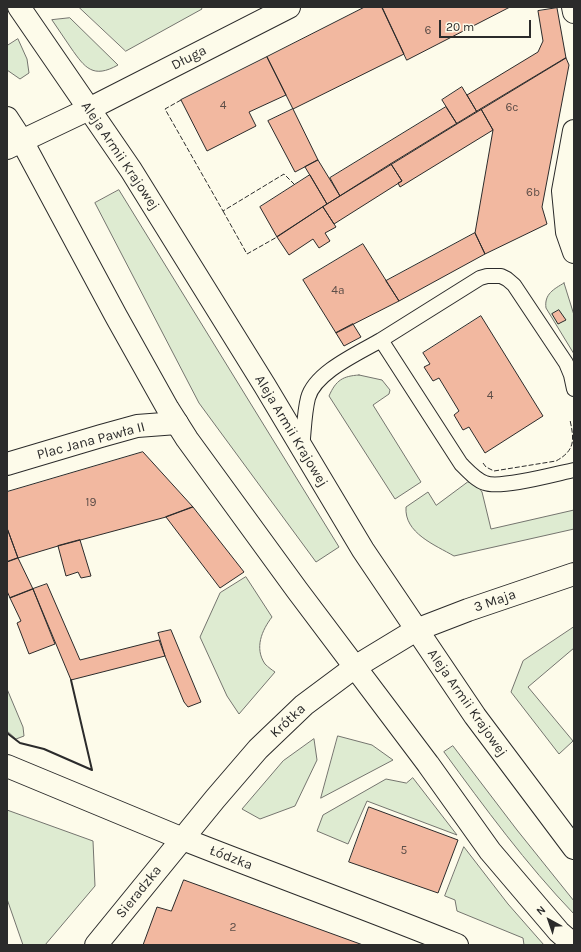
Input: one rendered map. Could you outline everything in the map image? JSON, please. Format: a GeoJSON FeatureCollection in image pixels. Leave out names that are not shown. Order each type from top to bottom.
{"type":"FeatureCollection","features":[{"type":"Feature","properties":{"kind":"main road","name":"Aleja Armii Krajowej"},"geometry":{"type":"LineString","coordinates":[[19,7],[131,170],[265,386],[363,550],[475,716],[574,848]]}},
{"type":"Feature","properties":{"kind":"main road","name":"Długa"},"geometry":{"type":"LineString","coordinates":[[89,109],[289,7]]}},
{"type":"Feature","properties":{"kind":"main road"},"geometry":{"type":"LineString","coordinates":[[573,7],[574,12]]}},
{"type":"Feature","properties":{"kind":"main road"},"geometry":{"type":"LineString","coordinates":[[14,144],[89,109]]}},
{"type":"Feature","properties":{"kind":"main road"},"geometry":{"type":"LineString","coordinates":[[7,118],[14,144],[116,316],[177,424],[354,667],[428,764],[490,851],[559,932],[574,945]]}},
{"type":"Feature","properties":{"kind":"main road"},"geometry":{"type":"LineString","coordinates":[[574,131],[563,191],[567,232],[574,252]]}},
{"type":"Feature","properties":{"kind":"main road","name":"Plac Jana Pawła II"},"geometry":{"type":"LineString","coordinates":[[7,464],[137,426],[177,424]]}},
{"type":"Feature","properties":{"kind":"main road","name":"3 Maja"},"geometry":{"type":"LineString","coordinates":[[416,630],[468,610],[574,574]]}},
{"type":"Feature","properties":{"kind":"main road","name":"Krótka"},"geometry":{"type":"LineString","coordinates":[[183,839],[258,749],[304,705],[354,667],[416,630]]}},
{"type":"Feature","properties":{"kind":"main road","name":"Łódzka"},"geometry":{"type":"LineString","coordinates":[[7,766],[242,863],[390,918],[457,945]]}},
{"type":"Feature","properties":{"kind":"main road","name":"Sieradzka"},"geometry":{"type":"LineString","coordinates":[[96,945],[183,839]]}},
{"type":"Feature","properties":{"kind":"lane"},"geometry":{"type":"LineString","coordinates":[[302,450],[308,398],[315,384],[322,376],[480,278],[488,276],[501,276],[507,278],[519,291],[566,363],[574,388]]}},
{"type":"Feature","properties":{"kind":"lane"},"geometry":{"type":"LineString","coordinates":[[381,340],[462,464],[471,474],[485,483],[499,485],[574,470]]}},
{"type":"Feature","properties":{"kind":"green space"},"geometry":{"type":"Polygon","coordinates":[[[79,7],[201,7],[202,9],[126,51],[79,7]]]}},
{"type":"Feature","properties":{"kind":"green space"},"geometry":{"type":"Polygon","coordinates":[[[70,18],[118,65],[102,71],[96,71],[85,66],[52,20],[70,18]]]}},
{"type":"Feature","properties":{"kind":"green space"},"geometry":{"type":"Polygon","coordinates":[[[18,39],[27,59],[29,73],[20,79],[7,70],[7,46],[18,39]]]}},
{"type":"Feature","properties":{"kind":"green space"},"geometry":{"type":"Polygon","coordinates":[[[119,190],[339,547],[316,562],[199,403],[95,203],[119,190]]]}},
{"type":"Feature","properties":{"kind":"green space"},"geometry":{"type":"Polygon","coordinates":[[[564,283],[574,315],[574,354],[546,308],[547,299],[550,292],[564,283]]]}},
{"type":"Feature","properties":{"kind":"green space"},"geometry":{"type":"Polygon","coordinates":[[[359,375],[382,380],[390,390],[389,394],[373,405],[421,482],[395,499],[329,396],[334,386],[341,380],[349,376],[359,375]]]}},
{"type":"Feature","properties":{"kind":"green space"},"geometry":{"type":"Polygon","coordinates":[[[468,482],[475,482],[482,492],[491,529],[574,510],[574,529],[454,556],[430,543],[415,531],[407,516],[406,507],[428,492],[436,505],[468,482]]]}},
{"type":"Feature","properties":{"kind":"green space"},"geometry":{"type":"Polygon","coordinates":[[[246,577],[272,617],[262,633],[260,652],[265,664],[275,672],[239,714],[227,696],[200,637],[220,593],[246,577]]]}},
{"type":"Feature","properties":{"kind":"green space"},"geometry":{"type":"Polygon","coordinates":[[[574,627],[574,648],[528,687],[573,741],[559,754],[511,692],[523,661],[574,627]]]}},
{"type":"Feature","properties":{"kind":"green space"},"geometry":{"type":"Polygon","coordinates":[[[7,689],[23,727],[24,736],[16,739],[7,731],[7,689]]]}},
{"type":"Feature","properties":{"kind":"green space"},"geometry":{"type":"Polygon","coordinates":[[[338,736],[372,745],[393,760],[321,798],[338,736]]]}},
{"type":"Feature","properties":{"kind":"green space"},"geometry":{"type":"Polygon","coordinates":[[[314,739],[317,760],[295,806],[260,819],[242,809],[283,761],[314,739]]]}},
{"type":"Feature","properties":{"kind":"green space"},"geometry":{"type":"Polygon","coordinates":[[[453,746],[517,830],[574,901],[574,914],[539,875],[490,815],[444,752],[453,746]]]}},
{"type":"Feature","properties":{"kind":"green space"},"geometry":{"type":"Polygon","coordinates":[[[413,778],[457,835],[367,801],[348,844],[317,831],[323,815],[386,779],[406,783],[413,778]]]}},
{"type":"Feature","properties":{"kind":"green space"},"geometry":{"type":"Polygon","coordinates":[[[7,810],[93,841],[95,886],[45,945],[23,945],[7,899],[7,810]]]}},
{"type":"Feature","properties":{"kind":"green space"},"geometry":{"type":"Polygon","coordinates":[[[464,847],[508,904],[544,945],[524,945],[523,938],[457,911],[455,900],[445,896],[464,847]]]}},
{"type":"Feature","properties":{"kind":"building"},"geometry":{"type":"Polygon","coordinates":[[[365,7],[382,7],[404,54],[293,109],[267,57],[365,7]]]}},
{"type":"Feature","properties":{"kind":"building"},"geometry":{"type":"Polygon","coordinates":[[[382,7],[510,7],[407,60],[382,7]]]}},
{"type":"Feature","properties":{"kind":"building"},"geometry":{"type":"Polygon","coordinates":[[[557,8],[566,58],[477,112],[467,95],[538,52],[543,41],[538,11],[557,8]]]}},
{"type":"Feature","properties":{"kind":"building"},"geometry":{"type":"Polygon","coordinates":[[[267,57],[286,95],[249,112],[256,126],[207,151],[181,100],[267,57]]]}},
{"type":"Feature","properties":{"kind":"building"},"geometry":{"type":"Polygon","coordinates":[[[566,58],[569,65],[542,207],[547,224],[485,254],[475,233],[493,130],[481,109],[566,58]]]}},
{"type":"Feature","properties":{"kind":"building"},"geometry":{"type":"Polygon","coordinates":[[[462,87],[477,112],[457,124],[442,100],[462,87]]]}},
{"type":"Feature","properties":{"kind":"building"},"geometry":{"type":"Polygon","coordinates":[[[446,107],[457,124],[340,196],[330,178],[446,107]]]}},
{"type":"Feature","properties":{"kind":"building"},"geometry":{"type":"Polygon","coordinates":[[[293,109],[318,160],[295,172],[268,121],[293,109]]]}},
{"type":"Feature","properties":{"kind":"building"},"geometry":{"type":"Polygon","coordinates":[[[481,109],[493,130],[400,187],[398,183],[402,181],[391,164],[481,109]]]}},
{"type":"Feature","properties":{"kind":"building"},"geometry":{"type":"Polygon","coordinates":[[[318,160],[340,196],[327,204],[305,167],[318,160]]]}},
{"type":"Feature","properties":{"kind":"building"},"geometry":{"type":"Polygon","coordinates":[[[391,164],[402,181],[334,224],[323,207],[391,164]]]}},
{"type":"Feature","properties":{"kind":"building"},"geometry":{"type":"Polygon","coordinates":[[[310,175],[327,204],[277,237],[260,207],[310,175]]]}},
{"type":"Feature","properties":{"kind":"building"},"geometry":{"type":"Polygon","coordinates":[[[323,207],[336,227],[325,233],[330,241],[319,248],[313,239],[289,255],[277,237],[323,207]]]}},
{"type":"Feature","properties":{"kind":"building"},"geometry":{"type":"Polygon","coordinates":[[[475,233],[485,254],[399,301],[386,281],[475,233]]]}},
{"type":"Feature","properties":{"kind":"building"},"geometry":{"type":"Polygon","coordinates":[[[363,244],[399,301],[336,333],[303,280],[363,244]]]}},
{"type":"Feature","properties":{"kind":"building"},"geometry":{"type":"Polygon","coordinates":[[[559,310],[566,320],[558,324],[552,314],[559,310]]]}},
{"type":"Feature","properties":{"kind":"building"},"geometry":{"type":"Polygon","coordinates":[[[481,316],[543,416],[485,453],[469,427],[463,430],[454,415],[459,411],[439,378],[433,381],[424,367],[430,364],[423,353],[481,316]]]}},
{"type":"Feature","properties":{"kind":"building"},"geometry":{"type":"Polygon","coordinates":[[[353,324],[361,337],[344,346],[336,333],[353,324]]]}},
{"type":"Feature","properties":{"kind":"building"},"geometry":{"type":"Polygon","coordinates":[[[143,452],[193,507],[166,517],[18,558],[7,528],[7,492],[143,452]]]}},
{"type":"Feature","properties":{"kind":"building"},"geometry":{"type":"Polygon","coordinates":[[[193,507],[244,572],[220,588],[166,517],[193,507]]]}},
{"type":"Feature","properties":{"kind":"building"},"geometry":{"type":"Polygon","coordinates":[[[7,528],[18,558],[7,562],[7,528]]]}},
{"type":"Feature","properties":{"kind":"building"},"geometry":{"type":"Polygon","coordinates":[[[80,540],[91,576],[81,578],[78,572],[66,576],[58,546],[80,540]]]}},
{"type":"Feature","properties":{"kind":"building"},"geometry":{"type":"Polygon","coordinates":[[[18,558],[33,589],[10,598],[7,591],[7,562],[18,558]]]}},
{"type":"Feature","properties":{"kind":"building"},"geometry":{"type":"Polygon","coordinates":[[[47,584],[80,660],[159,640],[165,656],[71,680],[33,589],[47,584]]]}},
{"type":"Feature","properties":{"kind":"building"},"geometry":{"type":"Polygon","coordinates":[[[33,589],[55,644],[29,654],[17,623],[21,621],[10,598],[33,589]]]}},
{"type":"Feature","properties":{"kind":"building"},"geometry":{"type":"Polygon","coordinates":[[[171,630],[201,702],[188,707],[184,702],[165,656],[158,633],[171,630]]]}},
{"type":"Feature","properties":{"kind":"building"},"geometry":{"type":"Polygon","coordinates":[[[369,807],[458,840],[438,893],[349,862],[369,807]]]}},
{"type":"Feature","properties":{"kind":"building"},"geometry":{"type":"Polygon","coordinates":[[[184,880],[363,945],[143,945],[157,907],[171,911],[184,880]]]}},
{"type":"Feature","properties":{"kind":"fence"},"geometry":{"type":"LineString","coordinates":[[181,100],[165,109],[223,211],[284,174],[295,185]]}},
{"type":"Feature","properties":{"kind":"fence"},"geometry":{"type":"LineString","coordinates":[[223,211],[247,254],[277,237]]}},
{"type":"Feature","properties":{"kind":"fence"},"geometry":{"type":"LineString","coordinates":[[483,463],[486,467],[494,471],[556,461],[567,453],[572,444],[573,438],[570,420]]}},
{"type":"Feature","properties":{"kind":"wall"},"geometry":{"type":"LineString","coordinates":[[7,733],[20,743],[44,749],[92,770],[71,680]]}}]}
